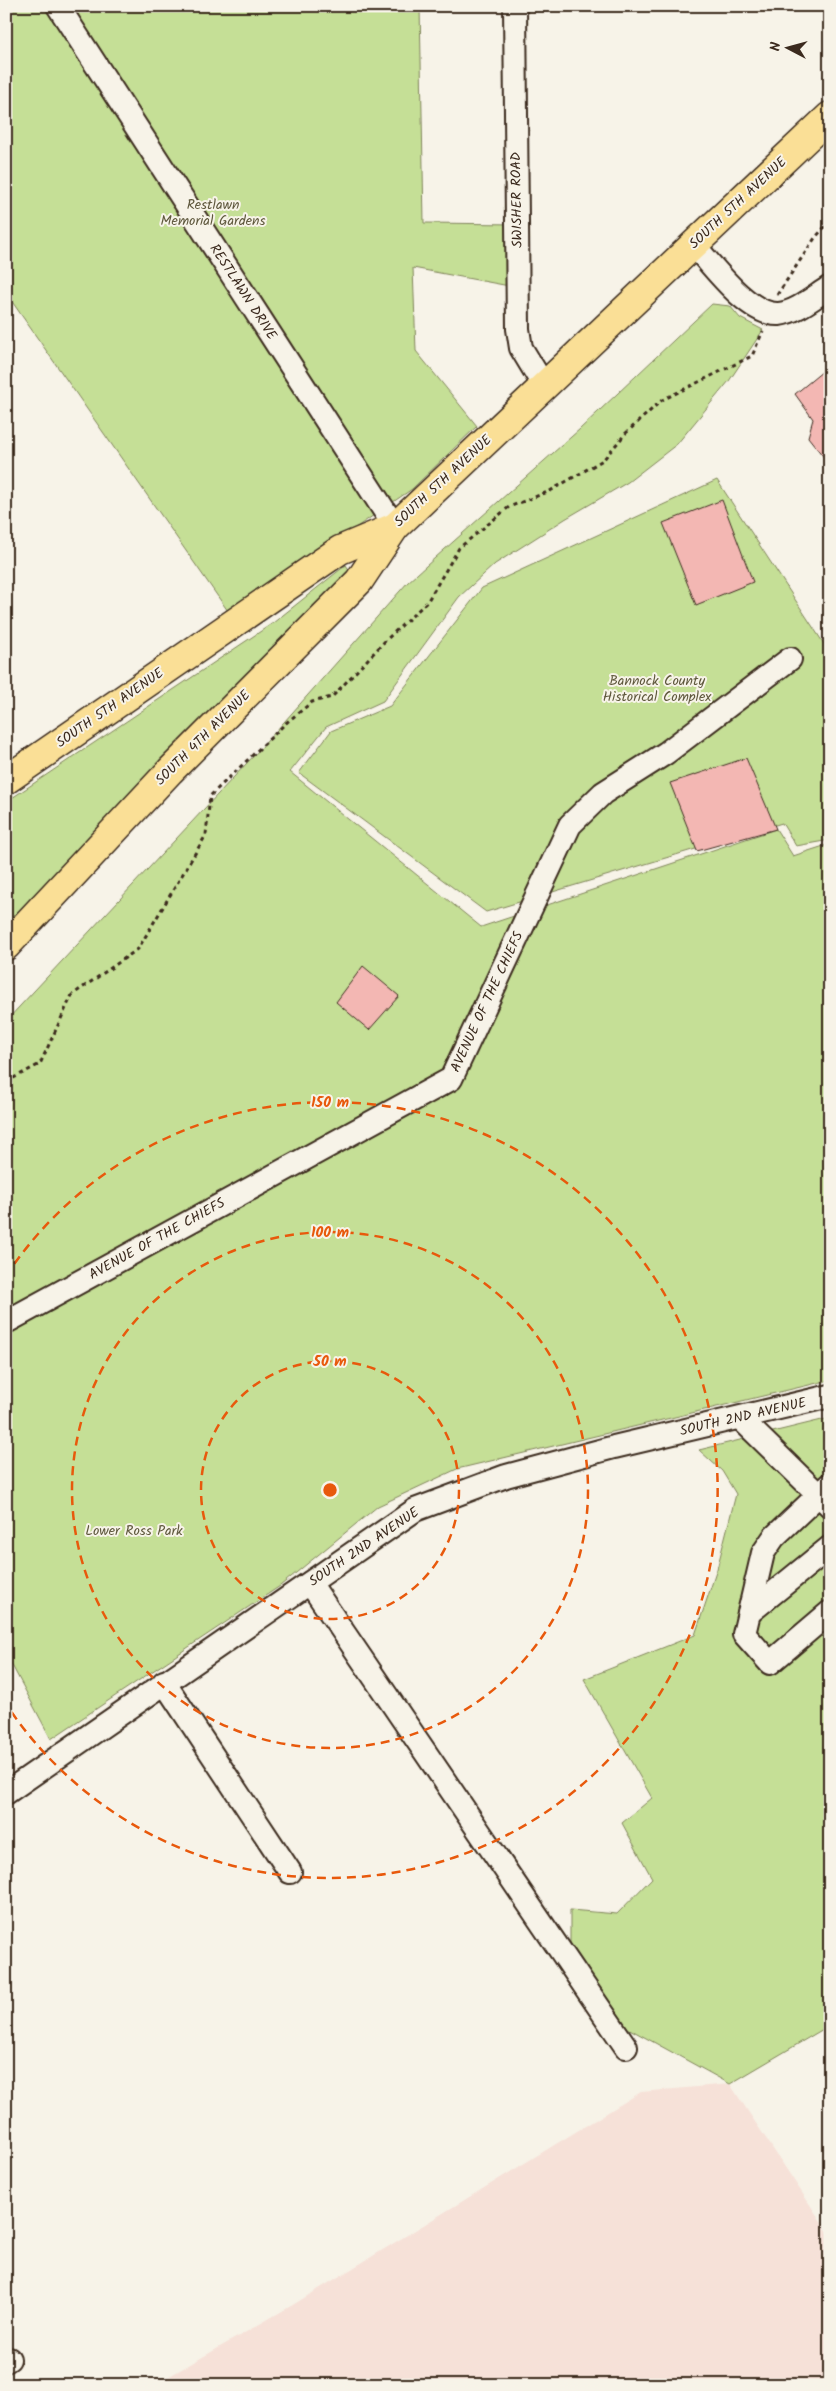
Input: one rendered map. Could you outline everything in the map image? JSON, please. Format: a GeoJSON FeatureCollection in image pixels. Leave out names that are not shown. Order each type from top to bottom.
{"type":"FeatureCollection","features":[{"type":"Feature","properties":{"kind":"main road","name":"SOUTH 5TH AVENUE"},"geometry":{"type":"LineString","coordinates":[[6,780],[340,550],[396,527],[830,116]]}},
{"type":"Feature","properties":{"kind":"main road","name":"SOUTH 4TH AVENUE"},"geometry":{"type":"LineString","coordinates":[[6,946],[170,771],[359,582],[396,527]]}},
{"type":"Feature","properties":{"kind":"street","name":"RESTLAWN DRIVE"},"geometry":{"type":"LineString","coordinates":[[58,6],[396,527]]}},
{"type":"Feature","properties":{"kind":"street","name":"SWISHER ROAD"},"geometry":{"type":"LineString","coordinates":[[515,6],[518,329],[521,348],[544,386]]}},
{"type":"Feature","properties":{"kind":"street"},"geometry":{"type":"LineString","coordinates":[[694,245],[736,291],[758,309],[768,313],[779,314],[793,310],[830,287]]}},
{"type":"Feature","properties":{"kind":"street","name":"AVENUE OF THE CHIEFS"},"geometry":{"type":"LineString","coordinates":[[6,1322],[451,1079],[570,825],[603,793],[666,753],[790,659]]}},
{"type":"Feature","properties":{"kind":"street","name":"SOUTH 2ND AVENUE"},"geometry":{"type":"LineString","coordinates":[[6,1793],[415,1510],[506,1476],[614,1447],[830,1396]]}},
{"type":"Feature","properties":{"kind":"street"},"geometry":{"type":"LineString","coordinates":[[740,1418],[826,1495],[774,1537],[763,1553],[744,1634],[770,1663],[830,1612]]}},
{"type":"Feature","properties":{"kind":"street"},"geometry":{"type":"LineString","coordinates":[[749,1612],[830,1547]]}},
{"type":"Feature","properties":{"kind":"street"},"geometry":{"type":"LineString","coordinates":[[310,1583],[626,2047]]}},
{"type":"Feature","properties":{"kind":"street"},"geometry":{"type":"LineString","coordinates":[[164,1682],[290,1872]]}},
{"type":"Feature","properties":{"kind":"path"},"geometry":{"type":"LineString","coordinates":[[6,1082],[40,1064],[72,995],[138,949],[206,836],[210,796],[293,717],[312,702],[332,697],[386,640],[427,602],[458,548],[509,507],[550,492],[603,460],[626,433],[662,400],[752,356],[764,330],[768,313],[777,295],[809,246],[830,221]]}},
{"type":"Feature","properties":{"kind":"shaded area"},"geometry":{"type":"Polygon","coordinates":[[[730,2084],[830,2235],[830,2385],[154,2385],[291,2306],[641,2092],[730,2084]]]}},
{"type":"Feature","properties":{"kind":"green space","name":"Restlawn Memorial Gardens"},"geometry":{"type":"Polygon","coordinates":[[[6,6],[420,6],[424,223],[516,224],[520,288],[413,268],[416,351],[477,426],[412,489],[230,614],[6,293],[6,6]]]}},
{"type":"Feature","properties":{"kind":"green space","name":"Lower Ross Park"},"geometry":{"type":"Polygon","coordinates":[[[712,304],[730,306],[740,318],[763,330],[729,381],[677,444],[628,482],[565,519],[495,564],[459,597],[383,701],[326,727],[290,772],[481,927],[776,829],[793,856],[830,844],[830,1380],[457,1469],[378,1506],[280,1586],[51,1739],[6,1654],[6,1021],[261,748],[408,582],[580,429],[712,304]]]}},
{"type":"Feature","properties":{"kind":"green space","name":"Bannock County Historical Complex"},"geometry":{"type":"Polygon","coordinates":[[[717,480],[826,647],[830,661],[830,840],[796,846],[782,823],[486,912],[299,773],[331,731],[390,706],[482,588],[717,480]]]}},
{"type":"Feature","properties":{"kind":"green space"},"geometry":{"type":"Polygon","coordinates":[[[346,565],[352,574],[6,928],[6,802],[273,623],[346,565]]]}},
{"type":"Feature","properties":{"kind":"green space"},"geometry":{"type":"Polygon","coordinates":[[[830,1418],[830,2025],[730,2084],[626,2027],[570,1954],[570,1910],[617,1914],[652,1878],[622,1823],[652,1798],[584,1679],[695,1635],[717,1569],[736,1494],[722,1471],[699,1450],[830,1418]]]}},
{"type":"Feature","properties":{"kind":"building"},"geometry":{"type":"Polygon","coordinates":[[[823,371],[830,379],[830,465],[808,437],[813,419],[795,394],[823,371]]]}},
{"type":"Feature","properties":{"kind":"building"},"geometry":{"type":"Polygon","coordinates":[[[722,500],[753,582],[696,605],[663,523],[722,500]]]}},
{"type":"Feature","properties":{"kind":"building"},"geometry":{"type":"Polygon","coordinates":[[[746,758],[776,829],[697,851],[670,783],[746,758]]]}},
{"type":"Feature","properties":{"kind":"building"},"geometry":{"type":"Polygon","coordinates":[[[363,966],[399,996],[369,1030],[336,1002],[363,966]]]}}]}
